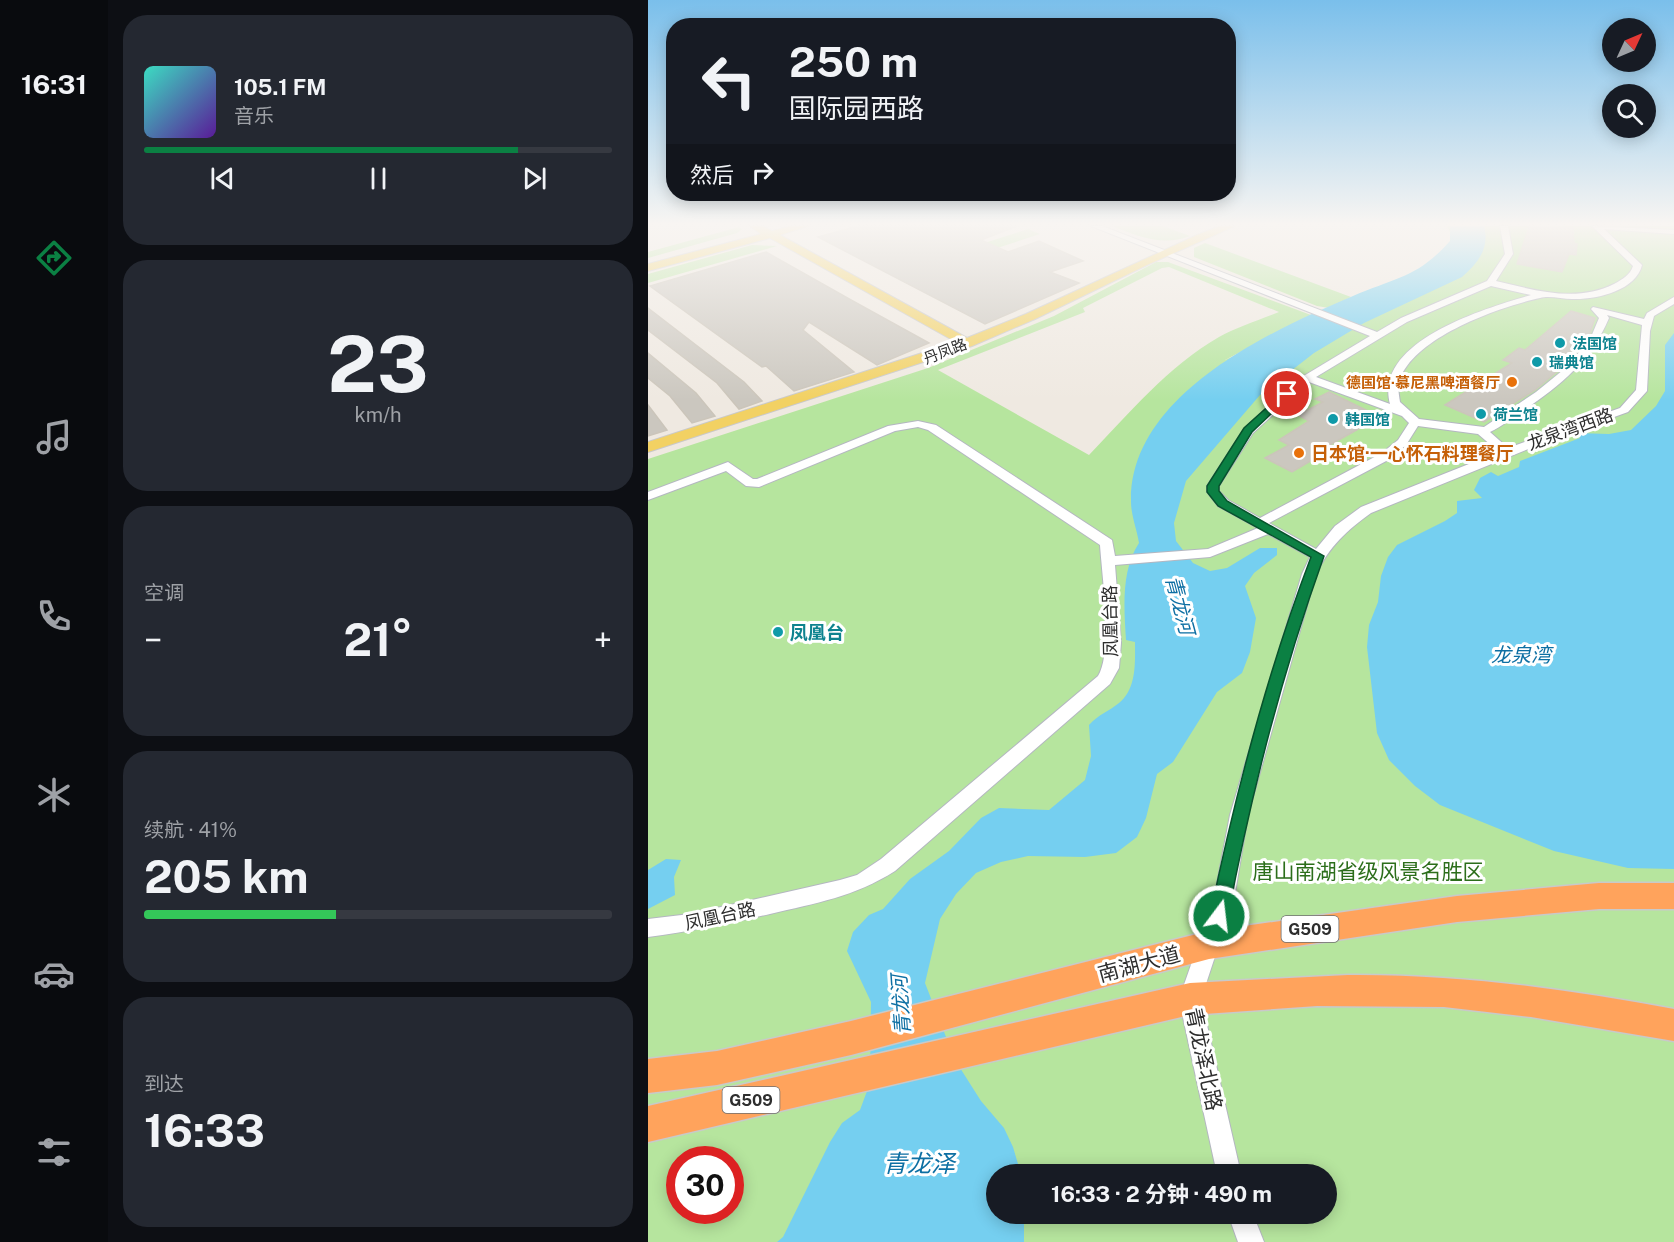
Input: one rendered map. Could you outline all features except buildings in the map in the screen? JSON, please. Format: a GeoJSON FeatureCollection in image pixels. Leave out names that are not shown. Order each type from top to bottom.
{"type":"FeatureCollection","features":[{"type":"Feature","properties":{"kind":"highway","name":"南湖大道"},"geometry":{"type":"LineString","coordinates":[[648,1076],[717,1068],[851,1038],[1209,945],[1457,909],[1599,896],[1674,896]]}},
{"type":"Feature","properties":{"kind":"highway","name":"G509"},"geometry":{"type":"LineString","coordinates":[[648,1124],[1190,999],[1273,992],[1445,992],[1580,1008],[1674,1025]]}},
{"type":"Feature","properties":{"kind":"main road"},"geometry":{"type":"LineString","coordinates":[[872,284],[974,340]]}},
{"type":"Feature","properties":{"kind":"main road","name":"丹凤路"},"geometry":{"type":"LineString","coordinates":[[648,447],[921,360],[1059,304],[1098,284]]}},
{"type":"Feature","properties":{"kind":"street"},"geometry":{"type":"LineString","coordinates":[[1243,284],[1374,334]]}},
{"type":"Feature","properties":{"kind":"street"},"geometry":{"type":"LineString","coordinates":[[1318,556],[1223,503],[1213,492],[1213,486],[1248,430],[1308,378],[1374,334],[1488,284]]}},
{"type":"Feature","properties":{"kind":"street"},"geometry":{"type":"LineString","coordinates":[[1495,284],[1562,297],[1592,297],[1608,292],[1621,284]]}},
{"type":"Feature","properties":{"kind":"street"},"geometry":{"type":"LineString","coordinates":[[1410,418],[1395,403],[1394,380],[1413,354],[1454,326],[1542,294]]}},
{"type":"Feature","properties":{"kind":"street"},"geometry":{"type":"LineString","coordinates":[[1562,297],[1647,323],[1650,315],[1674,300]]}},
{"type":"Feature","properties":{"kind":"street"},"geometry":{"type":"LineString","coordinates":[[1308,378],[1410,418],[1481,431],[1488,429],[1545,390],[1582,360],[1601,327],[1604,318],[1600,310]]}},
{"type":"Feature","properties":{"kind":"street","name":"龙泉湾西路"},"geometry":{"type":"LineString","coordinates":[[1209,945],[1224,900],[1239,815],[1298,613],[1318,556],[1340,529],[1366,510],[1549,436],[1616,414],[1631,404],[1641,391],[1644,382],[1647,323]]}},
{"type":"Feature","properties":{"kind":"street"},"geometry":{"type":"LineString","coordinates":[[1118,561],[1192,556],[1225,549],[1386,456],[1402,442],[1410,418]]}},
{"type":"Feature","properties":{"kind":"street","name":"凤凰台路"},"geometry":{"type":"LineString","coordinates":[[648,496],[728,466],[750,483],[759,483],[892,428],[918,424],[932,427],[1107,543],[1118,561],[1112,658],[1104,680],[888,865],[840,889],[690,923],[648,928]]}},
{"type":"Feature","properties":{"kind":"street"},"geometry":{"type":"LineString","coordinates":[[1481,431],[1507,453]]}},
{"type":"Feature","properties":{"kind":"street","name":"青龙泽北路"},"geometry":{"type":"LineString","coordinates":[[1209,945],[1190,999],[1228,1164]]}},
{"type":"Feature","properties":{"kind":"street"},"geometry":{"type":"LineString","coordinates":[[1245,1224],[1251,1242]]}},
{"type":"Feature","properties":{"kind":"green space","name":"唐山南湖省级风景名胜区"},"geometry":{"type":"Polygon","coordinates":[[[1115,284],[1130,284],[1083,308],[1085,312],[938,370],[1089,455],[1166,376],[1200,349],[1226,333],[1279,312],[1210,284],[1227,284],[1311,315],[1225,360],[1402,284],[1674,284],[1674,1242],[648,1242],[648,459],[928,368],[1054,316],[1115,284]]]}},
{"type":"Feature","properties":{"kind":"green space"},"geometry":{"type":"Polygon","coordinates":[[[1262,284],[1316,284],[1351,297],[1329,308],[1317,306],[1262,284]]]}},
{"type":"Feature","properties":{"kind":"water"},"geometry":{"type":"Polygon","coordinates":[[[1383,284],[1447,284],[1364,323],[1314,353],[1260,395],[1186,481],[1174,523],[1176,541],[1193,563],[1210,571],[1227,568],[1260,548],[1277,548],[1277,555],[1254,573],[1245,586],[1256,618],[1250,652],[1242,673],[1217,692],[1173,762],[1157,774],[1146,818],[1137,837],[1116,853],[1085,857],[1028,856],[1001,862],[976,873],[956,894],[940,919],[925,983],[955,1060],[981,1101],[1004,1128],[1018,1164],[986,1164],[986,1224],[1024,1224],[1024,1242],[777,1242],[783,1237],[830,1142],[842,1123],[860,1110],[870,1083],[871,1002],[847,951],[853,932],[869,915],[883,909],[910,879],[949,851],[981,818],[999,808],[1049,810],[1085,780],[1091,756],[1089,725],[1125,697],[1134,674],[1135,642],[1126,640],[1125,615],[1126,577],[1139,543],[1131,502],[1137,464],[1153,430],[1178,399],[1210,372],[1246,348],[1320,311],[1383,284]]]}},
{"type":"Feature","properties":{"kind":"water","name":"龙泉湾"},"geometry":{"type":"Polygon","coordinates":[[[1674,333],[1674,869],[1628,868],[1554,851],[1440,805],[1415,786],[1389,760],[1377,733],[1367,647],[1369,625],[1378,602],[1381,576],[1388,557],[1397,545],[1457,513],[1457,501],[1482,498],[1474,490],[1480,478],[1491,472],[1498,476],[1519,467],[1520,461],[1580,438],[1576,433],[1609,434],[1631,430],[1656,406],[1665,391],[1665,345],[1674,333]]]}},
{"type":"Feature","properties":{"kind":"water"},"geometry":{"type":"Polygon","coordinates":[[[666,859],[681,860],[674,877],[675,895],[648,909],[648,870],[666,859]]]}},
{"type":"Feature","properties":{"kind":"place","name":"法国馆"},"geometry":{"type":"Point","coordinates":[1560,343]}},
{"type":"Feature","properties":{"kind":"place","name":"瑞典馆"},"geometry":{"type":"Point","coordinates":[1537,362]}},
{"type":"Feature","properties":{"kind":"place","name":"德国馆·慕尼黑啤酒餐厅"},"geometry":{"type":"Point","coordinates":[1512,382]}},
{"type":"Feature","properties":{"kind":"place","name":"荷兰馆"},"geometry":{"type":"Point","coordinates":[1481,414]}},
{"type":"Feature","properties":{"kind":"place","name":"韩国馆"},"geometry":{"type":"Point","coordinates":[1333,419]}},
{"type":"Feature","properties":{"kind":"place","name":"日本馆·一心怀石料理餐厅"},"geometry":{"type":"Point","coordinates":[1299,453]}},
{"type":"Feature","properties":{"kind":"place","name":"凤凰台"},"geometry":{"type":"Point","coordinates":[778,632]}},
{"type":"Feature","properties":{"kind":"route"},"geometry":{"type":"LineString","coordinates":[[1219,916],[1239,815],[1309,574],[1318,556],[1223,503],[1213,492],[1213,486],[1227,460],[1248,430],[1287,394]]}},
{"type":"Feature","properties":{"kind":"water label","name":"青龙河"},"geometry":{"type":"Point","coordinates":[1180,605]}},
{"type":"Feature","properties":{"kind":"water label","name":"青龙河"},"geometry":{"type":"Point","coordinates":[901,1005]}},
{"type":"Feature","properties":{"kind":"water label","name":"青龙泽"},"geometry":{"type":"Point","coordinates":[919,1163]}}]}
